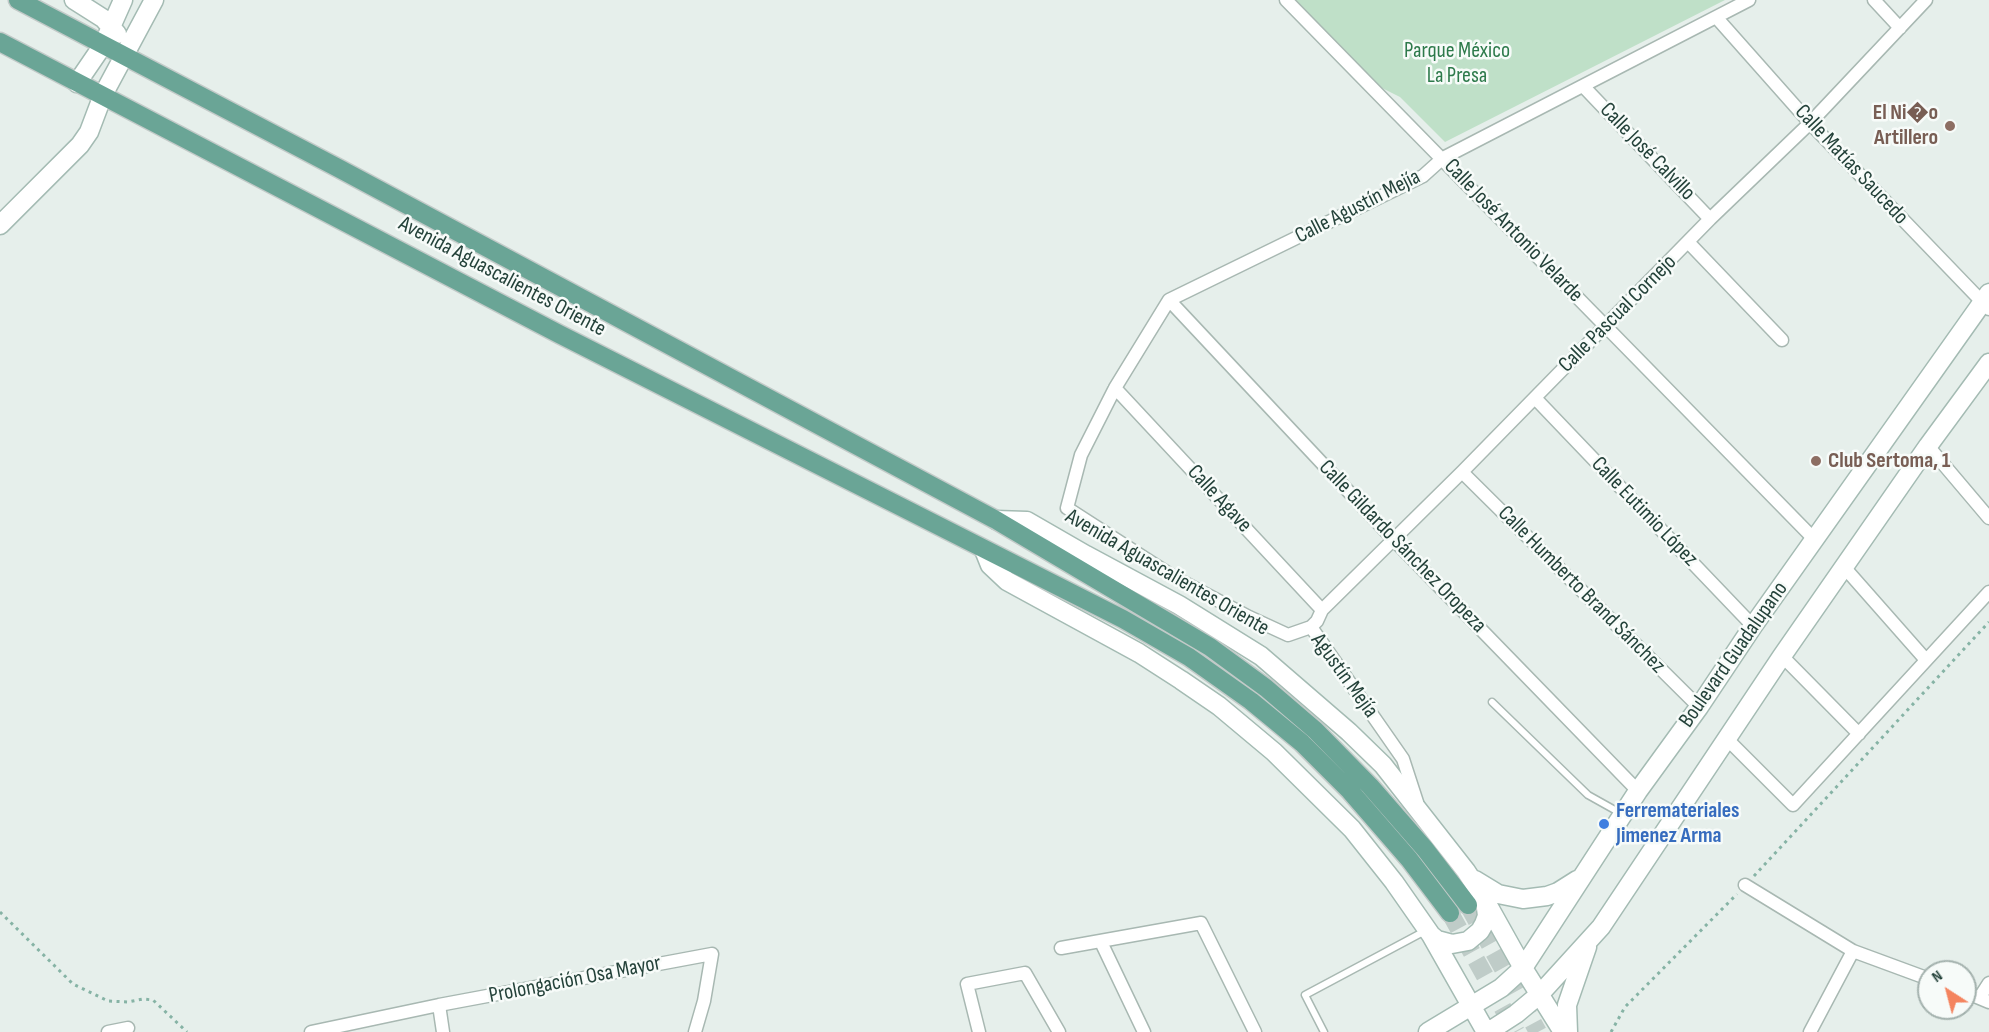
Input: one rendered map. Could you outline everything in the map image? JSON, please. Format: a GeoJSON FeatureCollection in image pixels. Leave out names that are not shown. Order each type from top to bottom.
{"type":"FeatureCollection","features":[{"type":"Feature","properties":{"kind":"main road","name":"Avenida Aguascalientes Oriente"},"geometry":{"type":"LineString","coordinates":[[18,0],[996,520],[1210,647],[1266,688],[1315,730],[1370,786],[1425,849],[1477,903],[1523,968],[1563,1032]]}},
{"type":"Feature","properties":{"kind":"main road"},"geometry":{"type":"LineString","coordinates":[[74,0],[95,12],[111,26],[118,35],[126,56]]}},
{"type":"Feature","properties":{"kind":"main road"},"geometry":{"type":"LineString","coordinates":[[77,82],[103,45],[123,0]]}},
{"type":"Feature","properties":{"kind":"main road"},"geometry":{"type":"LineString","coordinates":[[0,225],[80,145],[154,0]]}},
{"type":"Feature","properties":{"kind":"main road","name":"Avenida Aguascalientes Oriente"},"geometry":{"type":"LineString","coordinates":[[0,42],[559,334],[1123,619],[1190,657],[1251,700],[1302,743],[1350,791],[1409,859],[1450,913]]}},
{"type":"Feature","properties":{"kind":"main road","name":"Boulevard Guadalupano"},"geometry":{"type":"LineString","coordinates":[[1428,1032],[1501,988],[1523,968],[1638,791],[1987,302]]}},
{"type":"Feature","properties":{"kind":"main road","name":"Boulevard Guadalupano"},"geometry":{"type":"LineString","coordinates":[[1487,1032],[1516,1014],[1540,994],[1601,927],[1782,656],[1928,446],[1989,363]]}},
{"type":"Feature","properties":{"kind":"main road","name":"Avenida Aguascalientes Oriente"},"geometry":{"type":"LineString","coordinates":[[996,520],[1027,521],[1179,605],[1261,656],[1349,732],[1383,765],[1466,871],[1477,903]]}},
{"type":"Feature","properties":{"kind":"main road","name":"Avenida Aguascalientes Oriente"},"geometry":{"type":"LineString","coordinates":[[984,550],[990,565],[1007,581],[1139,653],[1219,706],[1274,752],[1352,829],[1394,882],[1429,932],[1487,1032]]}},
{"type":"Feature","properties":{"kind":"main road"},"geometry":{"type":"LineString","coordinates":[[1466,871],[1486,888],[1504,895],[1535,898],[1558,892],[1587,871]]}},
{"type":"Feature","properties":{"kind":"main road"},"geometry":{"type":"LineString","coordinates":[[1429,932],[1437,940],[1452,944],[1475,937],[1487,916],[1477,903]]}},
{"type":"Feature","properties":{"kind":"main road"},"geometry":{"type":"LineString","coordinates":[[1568,1032],[1567,1005],[1589,940]]}},
{"type":"Feature","properties":{"kind":"street","name":"Calle José Antonio Velarde"},"geometry":{"type":"LineString","coordinates":[[1286,0],[1815,540]]}},
{"type":"Feature","properties":{"kind":"street","name":"Calle Agustín Mejía"},"geometry":{"type":"LineString","coordinates":[[1169,300],[1423,176],[1443,158],[1749,0]]}},
{"type":"Feature","properties":{"kind":"street"},"geometry":{"type":"LineString","coordinates":[[1874,0],[1900,28]]}},
{"type":"Feature","properties":{"kind":"street","name":"Calle Pascual Cornejo"},"geometry":{"type":"LineString","coordinates":[[1311,627],[1322,610],[1462,472],[1689,243],[1710,219],[1810,123],[1926,0]]}},
{"type":"Feature","properties":{"kind":"street","name":"Calle Matías Saucedo"},"geometry":{"type":"LineString","coordinates":[[1716,16],[1810,123],[1987,302]]}},
{"type":"Feature","properties":{"kind":"street","name":"Calle José Calvillo"},"geometry":{"type":"LineString","coordinates":[[1583,86],[1710,219]]}},
{"type":"Feature","properties":{"kind":"street"},"geometry":{"type":"LineString","coordinates":[[1689,243],[1782,340]]}},
{"type":"Feature","properties":{"kind":"street"},"geometry":{"type":"LineString","coordinates":[[1115,388],[1169,300]]}},
{"type":"Feature","properties":{"kind":"street","name":"Calle Gildardo Sánchez Oropeza"},"geometry":{"type":"LineString","coordinates":[[1169,300],[1394,540],[1638,791]]}},
{"type":"Feature","properties":{"kind":"street","name":"Agustín Mejía"},"geometry":{"type":"LineString","coordinates":[[1115,388],[1081,455],[1067,508],[1174,577],[1249,617],[1288,635],[1311,627],[1403,759],[1420,810]]}},
{"type":"Feature","properties":{"kind":"street","name":"Calle Agave"},"geometry":{"type":"LineString","coordinates":[[1115,388],[1322,610]]}},
{"type":"Feature","properties":{"kind":"street","name":"Calle Eutimio López"},"geometry":{"type":"LineString","coordinates":[[1535,398],[1754,626]]}},
{"type":"Feature","properties":{"kind":"street"},"geometry":{"type":"LineString","coordinates":[[1928,446],[1989,518]]}},
{"type":"Feature","properties":{"kind":"street","name":"Calle Humberto Brand Sánchez"},"geometry":{"type":"LineString","coordinates":[[1462,472],[1699,707]]}},
{"type":"Feature","properties":{"kind":"street"},"geometry":{"type":"LineString","coordinates":[[1844,567],[1926,660]]}},
{"type":"Feature","properties":{"kind":"street"},"geometry":{"type":"LineString","coordinates":[[1726,738],[1793,805],[1989,592]]}},
{"type":"Feature","properties":{"kind":"street"},"geometry":{"type":"LineString","coordinates":[[1782,656],[1858,734]]}},
{"type":"Feature","properties":{"kind":"street"},"geometry":{"type":"LineString","coordinates":[[1745,885],[1853,951],[1917,975]]}},
{"type":"Feature","properties":{"kind":"street"},"geometry":{"type":"LineString","coordinates":[[1061,948],[1201,923],[1255,1032]]}},
{"type":"Feature","properties":{"kind":"street"},"geometry":{"type":"LineString","coordinates":[[1101,942],[1144,1032]]}},
{"type":"Feature","properties":{"kind":"street"},"geometry":{"type":"LineString","coordinates":[[1810,1032],[1853,951]]}},
{"type":"Feature","properties":{"kind":"street","name":"Prolongación Osa Mayor"},"geometry":{"type":"LineString","coordinates":[[310,1032],[439,1005],[712,954],[704,1001],[695,1032]]}},
{"type":"Feature","properties":{"kind":"street"},"geometry":{"type":"LineString","coordinates":[[979,1032],[967,984],[1025,973],[1059,1032]]}},
{"type":"Feature","properties":{"kind":"street"},"geometry":{"type":"LineString","coordinates":[[1985,1000],[1989,983]]}},
{"type":"Feature","properties":{"kind":"street"},"geometry":{"type":"LineString","coordinates":[[439,1005],[443,1032]]}},
{"type":"Feature","properties":{"kind":"street"},"geometry":{"type":"LineString","coordinates":[[108,1032],[128,1028]]}},
{"type":"Feature","properties":{"kind":"lane"},"geometry":{"type":"LineString","coordinates":[[1492,702],[1588,795],[1623,814]]}},
{"type":"Feature","properties":{"kind":"lane"},"geometry":{"type":"LineString","coordinates":[[1324,1032],[1305,995],[1429,932]]}},
{"type":"Feature","properties":{"kind":"path"},"geometry":{"type":"LineString","coordinates":[[1611,1032],[1625,1006],[1745,885],[1989,622]]}},
{"type":"Feature","properties":{"kind":"path"},"geometry":{"type":"LineString","coordinates":[[0,912],[73,984],[108,1001],[153,1000],[187,1032]]}},
{"type":"Feature","properties":{"kind":"green space","name":"Parque México La Presa"},"geometry":{"type":"Polygon","coordinates":[[[1295,0],[1725,0],[1445,142],[1400,97],[1382,88],[1295,0]]]}},
{"type":"Feature","properties":{"kind":"tunnel"},"geometry":{"type":"LineString","coordinates":[[1468,905],[1538,1032]]}},
{"type":"Feature","properties":{"kind":"tunnel"},"geometry":{"type":"LineString","coordinates":[[1450,913],[1516,1032]]}},
{"type":"Feature","properties":{"kind":"place","name":"El Ni�o Artillero"},"geometry":{"type":"Point","coordinates":[1950,126]}},
{"type":"Feature","properties":{"kind":"place","name":"Club Sertoma, 1"},"geometry":{"type":"Point","coordinates":[1816,461]}},
{"type":"Feature","properties":{"kind":"place","name":"Ferremateriales Jimenez Arma"},"geometry":{"type":"Point","coordinates":[1604,824]}}]}
